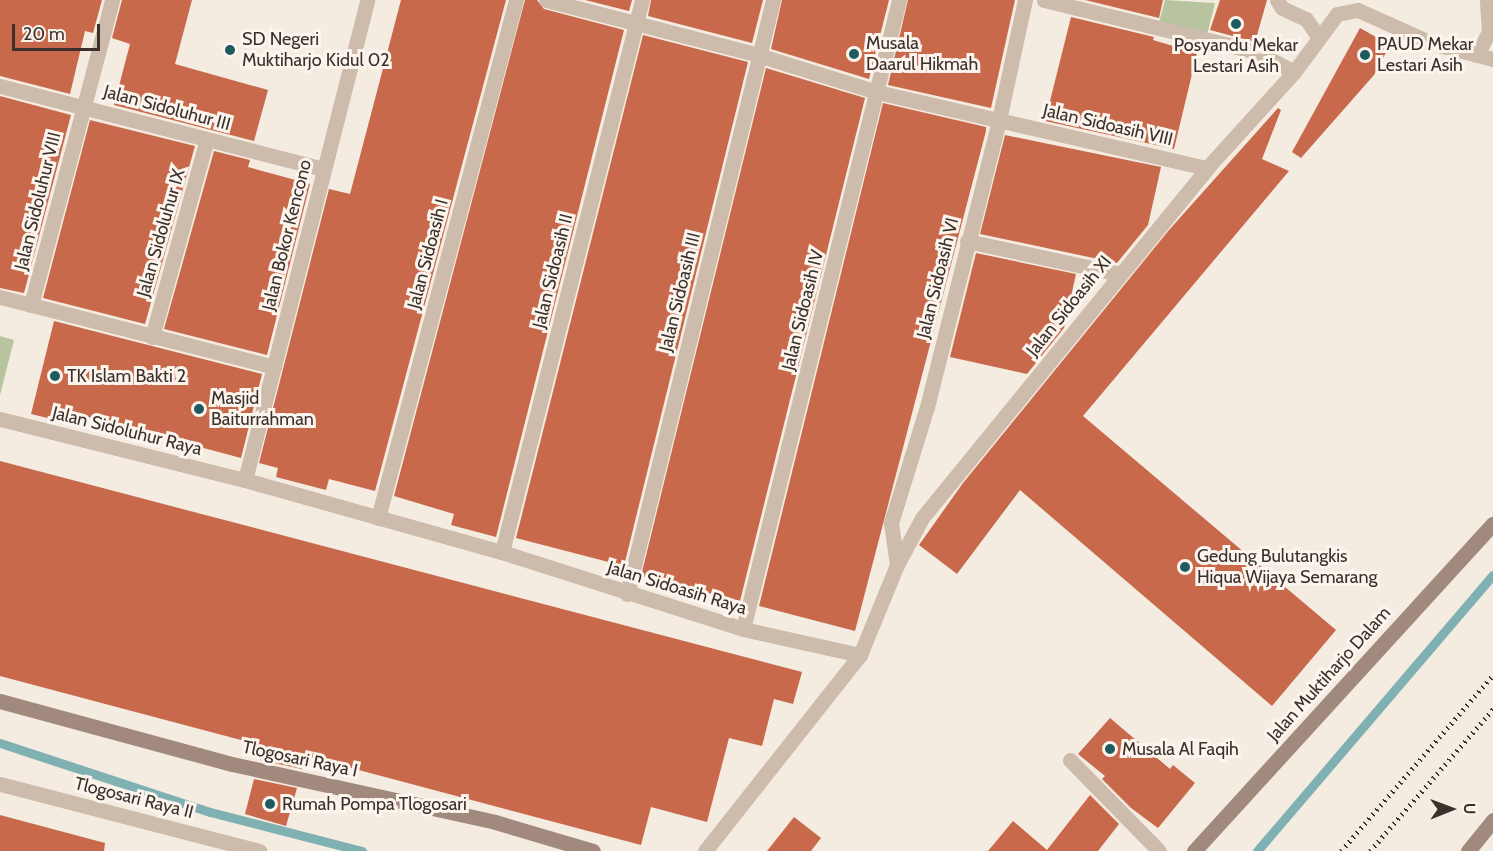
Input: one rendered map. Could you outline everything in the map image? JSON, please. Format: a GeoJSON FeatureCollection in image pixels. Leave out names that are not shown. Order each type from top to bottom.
{"type":"FeatureCollection","features":[{"type":"Feature","properties":{"kind":"street","name":"Jalan Sidoluhur VIII"},"geometry":{"type":"LineString","coordinates":[[31,305],[112,0]]}},
{"type":"Feature","properties":{"kind":"street","name":"Jalan Bokor Kencono"},"geometry":{"type":"LineString","coordinates":[[244,480],[367,0]]}},
{"type":"Feature","properties":{"kind":"street","name":"Jalan Sidoasih I"},"geometry":{"type":"LineString","coordinates":[[378,518],[516,0]]}},
{"type":"Feature","properties":{"kind":"street","name":"Jalan Sidoasih VIII"},"geometry":{"type":"LineString","coordinates":[[546,0],[758,55],[877,92],[1207,168]]}},
{"type":"Feature","properties":{"kind":"street","name":"Jalan Sidoasih II"},"geometry":{"type":"LineString","coordinates":[[502,552],[642,0]]}},
{"type":"Feature","properties":{"kind":"street","name":"Jalan Sidoasih III"},"geometry":{"type":"LineString","coordinates":[[627,594],[773,0]]}},
{"type":"Feature","properties":{"kind":"street","name":"Jalan Sidoasih IV"},"geometry":{"type":"LineString","coordinates":[[743,629],[899,0]]}},
{"type":"Feature","properties":{"kind":"street","name":"Jalan Sidoasih VI"},"geometry":{"type":"LineString","coordinates":[[897,565],[891,523],[927,407],[999,120],[1025,0]]}},
{"type":"Feature","properties":{"kind":"street"},"geometry":{"type":"LineString","coordinates":[[1044,0],[1257,52],[1294,72]]}},
{"type":"Feature","properties":{"kind":"street"},"geometry":{"type":"LineString","coordinates":[[1277,0],[1282,8],[1306,19],[1318,36]]}},
{"type":"Feature","properties":{"kind":"street"},"geometry":{"type":"LineString","coordinates":[[1487,0],[1489,31],[1478,55],[1493,59]]}},
{"type":"Feature","properties":{"kind":"street","name":"Jalan Sidoasih XI"},"geometry":{"type":"LineString","coordinates":[[860,655],[897,565],[922,518],[1207,168],[1294,72],[1318,36],[1337,14],[1348,10],[1370,14],[1431,43],[1478,55]]}},
{"type":"Feature","properties":{"kind":"street","name":"Jalan Sidoluhur III"},"geometry":{"type":"LineString","coordinates":[[0,86],[324,169]]}},
{"type":"Feature","properties":{"kind":"street","name":"Jalan Sidoluhur IX"},"geometry":{"type":"LineString","coordinates":[[152,337],[207,139]]}},
{"type":"Feature","properties":{"kind":"street"},"geometry":{"type":"LineString","coordinates":[[967,241],[1120,274]]}},
{"type":"Feature","properties":{"kind":"street"},"geometry":{"type":"LineString","coordinates":[[0,297],[274,367]]}},
{"type":"Feature","properties":{"kind":"street","name":"Jalan Sidoluhur Raya"},"geometry":{"type":"LineString","coordinates":[[0,419],[244,480]]}},
{"type":"Feature","properties":{"kind":"street","name":"Jalan Sidoasih Raya"},"geometry":{"type":"LineString","coordinates":[[244,480],[502,552],[627,594],[743,629],[860,655]]}},
{"type":"Feature","properties":{"kind":"street","name":"Jalan Muktiharjo Dalam"},"geometry":{"type":"LineString","coordinates":[[1194,851],[1493,524]]}},
{"type":"Feature","properties":{"kind":"street"},"geometry":{"type":"LineString","coordinates":[[705,851],[860,655]]}},
{"type":"Feature","properties":{"kind":"street","name":"Tlogosari Raya I"},"geometry":{"type":"LineString","coordinates":[[0,701],[231,764],[495,822],[593,851]]}},
{"type":"Feature","properties":{"kind":"street"},"geometry":{"type":"LineString","coordinates":[[1070,760],[1159,851]]}},
{"type":"Feature","properties":{"kind":"street","name":"Tlogosari Raya II"},"geometry":{"type":"LineString","coordinates":[[0,784],[259,851]]}},
{"type":"Feature","properties":{"kind":"street"},"geometry":{"type":"LineString","coordinates":[[1468,851],[1493,820]]}},
{"type":"Feature","properties":{"kind":"green space"},"geometry":{"type":"Polygon","coordinates":[[[1165,0],[1215,3],[1207,35],[1159,22],[1165,0]]]}},
{"type":"Feature","properties":{"kind":"green space"},"geometry":{"type":"Polygon","coordinates":[[[0,336],[14,340],[0,395],[0,336]]]}},
{"type":"Feature","properties":{"kind":"building"},"geometry":{"type":"Polygon","coordinates":[[[0,0],[102,0],[93,33],[85,31],[70,94],[0,76],[0,0]]]}},
{"type":"Feature","properties":{"kind":"building"},"geometry":{"type":"Polygon","coordinates":[[[122,0],[192,0],[175,64],[268,90],[254,141],[114,105],[130,44],[112,38],[122,0]]]}},
{"type":"Feature","properties":{"kind":"building"},"geometry":{"type":"Polygon","coordinates":[[[401,0],[506,0],[375,491],[329,479],[326,490],[276,477],[278,468],[259,463],[329,189],[350,194],[401,0]]]}},
{"type":"Feature","properties":{"kind":"building"},"geometry":{"type":"Polygon","coordinates":[[[525,0],[537,0],[544,9],[624,30],[496,537],[451,525],[454,514],[394,496],[525,0]]]}},
{"type":"Feature","properties":{"kind":"building"},"geometry":{"type":"Polygon","coordinates":[[[585,0],[632,0],[629,11],[585,0]]]}},
{"type":"Feature","properties":{"kind":"building"},"geometry":{"type":"Polygon","coordinates":[[[651,0],[763,0],[752,43],[648,16],[651,0]]]}},
{"type":"Feature","properties":{"kind":"building"},"geometry":{"type":"Polygon","coordinates":[[[782,0],[889,0],[869,79],[771,49],[782,0]]]}},
{"type":"Feature","properties":{"kind":"building"},"geometry":{"type":"Polygon","coordinates":[[[908,0],[1015,0],[991,108],[888,85],[908,0]]]}},
{"type":"Feature","properties":{"kind":"building"},"geometry":{"type":"Polygon","coordinates":[[[1085,0],[1163,0],[1159,18],[1085,0]]]}},
{"type":"Feature","properties":{"kind":"building","name":"Posyandu Mekar Lestari Asih"},"geometry":{"type":"Polygon","coordinates":[[[1220,0],[1267,0],[1255,42],[1210,30],[1220,0]]]}},
{"type":"Feature","properties":{"kind":"building"},"geometry":{"type":"Polygon","coordinates":[[[1071,17],[1154,37],[1153,40],[1197,53],[1174,149],[1045,121],[1071,17]]]}},
{"type":"Feature","properties":{"kind":"building"},"geometry":{"type":"Polygon","coordinates":[[[1360,28],[1390,45],[1374,75],[1301,158],[1292,152],[1360,28]]]}},
{"type":"Feature","properties":{"kind":"building"},"geometry":{"type":"Polygon","coordinates":[[[643,35],[748,62],[624,566],[516,538],[643,35]]]}},
{"type":"Feature","properties":{"kind":"building"},"geometry":{"type":"Polygon","coordinates":[[[766,68],[865,98],[740,601],[641,576],[766,68]]]}},
{"type":"Feature","properties":{"kind":"building"},"geometry":{"type":"Polygon","coordinates":[[[0,96],[71,115],[24,293],[0,288],[0,96]]]}},
{"type":"Feature","properties":{"kind":"building"},"geometry":{"type":"Polygon","coordinates":[[[883,103],[986,127],[986,131],[855,631],[759,606],[883,103]]]}},
{"type":"Feature","properties":{"kind":"building"},"geometry":{"type":"Polygon","coordinates":[[[1278,108],[1281,110],[1262,159],[1289,171],[1083,416],[1336,630],[1272,706],[1020,490],[957,574],[919,545],[963,483],[1169,230],[1278,108]]]}},
{"type":"Feature","properties":{"kind":"building"},"geometry":{"type":"Polygon","coordinates":[[[90,120],[195,146],[145,324],[43,298],[90,120]]]}},
{"type":"Feature","properties":{"kind":"building"},"geometry":{"type":"Polygon","coordinates":[[[1005,135],[1161,167],[1148,225],[1117,263],[980,234],[1005,135]]]}},
{"type":"Feature","properties":{"kind":"building"},"geometry":{"type":"Polygon","coordinates":[[[214,151],[250,160],[248,167],[310,184],[267,355],[164,329],[214,151]]]}},
{"type":"Feature","properties":{"kind":"building"},"geometry":{"type":"Polygon","coordinates":[[[976,253],[1076,274],[1064,328],[1027,374],[950,357],[976,253]]]}},
{"type":"Feature","properties":{"kind":"building"},"geometry":{"type":"Polygon","coordinates":[[[54,321],[262,374],[241,458],[84,416],[81,426],[31,414],[54,321]]]}},
{"type":"Feature","properties":{"kind":"building"},"geometry":{"type":"Polygon","coordinates":[[[0,461],[802,672],[793,704],[774,699],[762,746],[729,738],[707,822],[651,807],[641,845],[306,756],[302,769],[260,760],[264,746],[0,676],[0,461]]]}},
{"type":"Feature","properties":{"kind":"building"},"geometry":{"type":"Polygon","coordinates":[[[1110,718],[1170,769],[1173,765],[1195,783],[1158,828],[1131,808],[1102,779],[1105,776],[1078,754],[1110,718]]]}},
{"type":"Feature","properties":{"kind":"building","name":"Rumah Pompa Tlogosari"},"geometry":{"type":"Polygon","coordinates":[[[254,779],[297,788],[286,826],[245,814],[254,779]]]}},
{"type":"Feature","properties":{"kind":"building"},"geometry":{"type":"Polygon","coordinates":[[[1090,795],[1119,824],[1098,851],[988,851],[1013,821],[1047,850],[1090,795]]]}},
{"type":"Feature","properties":{"kind":"building"},"geometry":{"type":"Polygon","coordinates":[[[0,815],[105,843],[104,851],[0,851],[0,815]]]}},
{"type":"Feature","properties":{"kind":"building"},"geometry":{"type":"Polygon","coordinates":[[[794,817],[821,838],[811,851],[767,851],[794,817]]]}},
{"type":"Feature","properties":{"kind":"waterway"},"geometry":{"type":"LineString","coordinates":[[1257,851],[1493,575]]}},
{"type":"Feature","properties":{"kind":"waterway"},"geometry":{"type":"LineString","coordinates":[[0,743],[210,812],[362,851]]}},
{"type":"Feature","properties":{"kind":"railway"},"geometry":{"type":"LineString","coordinates":[[1341,851],[1493,675]]}},
{"type":"Feature","properties":{"kind":"railway"},"geometry":{"type":"LineString","coordinates":[[1370,851],[1493,709]]}},
{"type":"Feature","properties":{"kind":"place","name":"Posyandu Mekar Lestari Asih"},"geometry":{"type":"Point","coordinates":[1236,24]}},
{"type":"Feature","properties":{"kind":"place","name":"SD Negeri Muktiharjo Kidul 02"},"geometry":{"type":"Point","coordinates":[230,50]}},
{"type":"Feature","properties":{"kind":"place","name":"Musala Daarul Hikmah"},"geometry":{"type":"Point","coordinates":[854,54]}},
{"type":"Feature","properties":{"kind":"place","name":"PAUD Mekar Lestari Asih"},"geometry":{"type":"Point","coordinates":[1365,55]}},
{"type":"Feature","properties":{"kind":"place","name":"TK Islam Bakti 2"},"geometry":{"type":"Point","coordinates":[55,376]}},
{"type":"Feature","properties":{"kind":"place","name":"Masjid Baiturrahman"},"geometry":{"type":"Point","coordinates":[199,409]}},
{"type":"Feature","properties":{"kind":"place","name":"Gedung Bulutangkis Hiqua Wijaya Semarang"},"geometry":{"type":"Point","coordinates":[1185,567]}},
{"type":"Feature","properties":{"kind":"place","name":"Musala Al Faqih"},"geometry":{"type":"Point","coordinates":[1110,749]}},
{"type":"Feature","properties":{"kind":"place","name":"Rumah Pompa Tlogosari"},"geometry":{"type":"Point","coordinates":[270,804]}}]}
